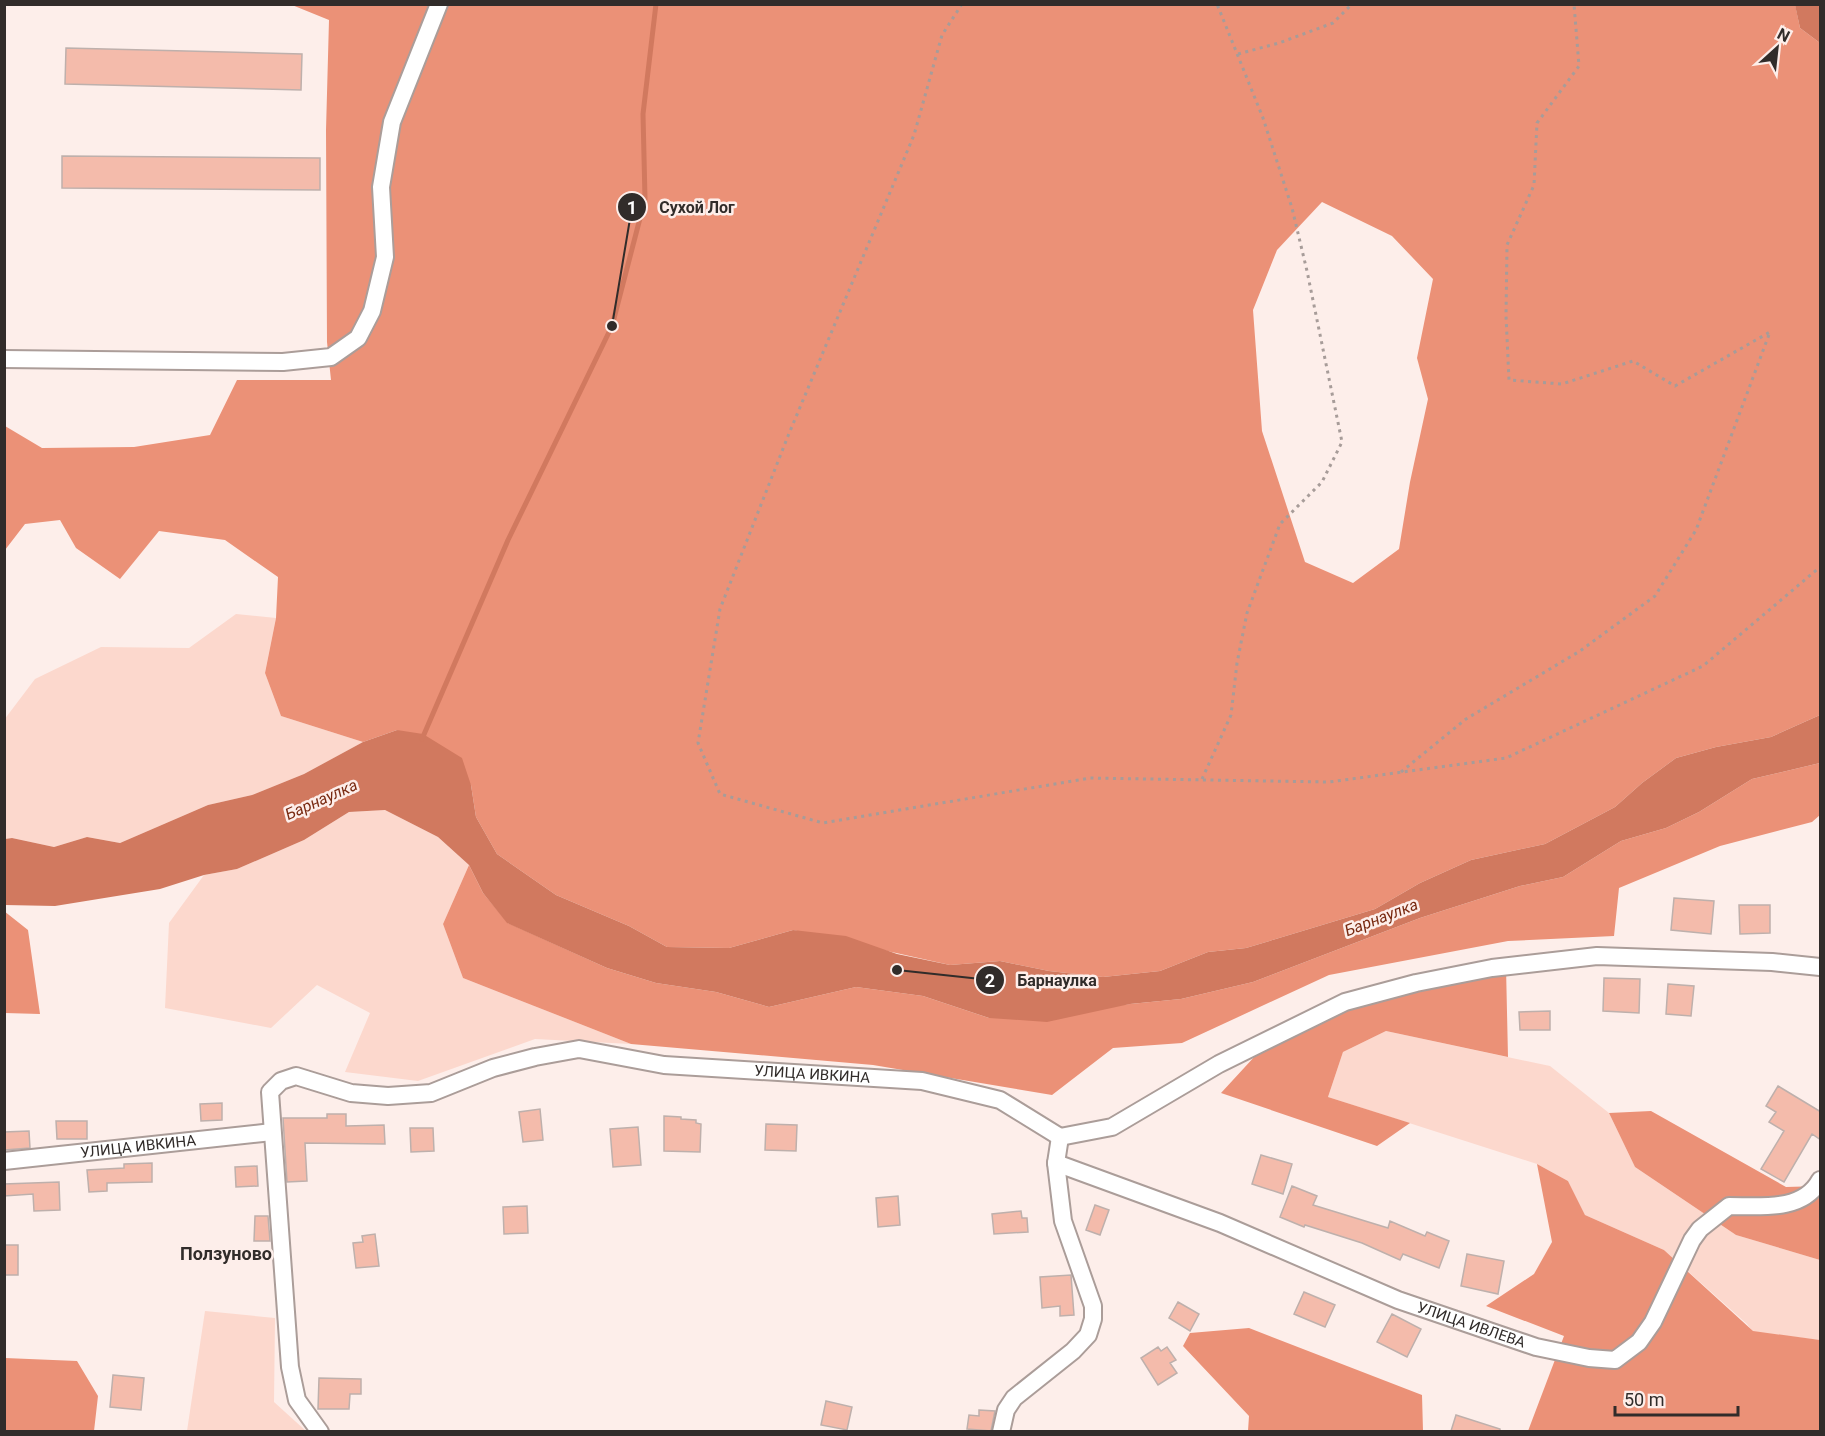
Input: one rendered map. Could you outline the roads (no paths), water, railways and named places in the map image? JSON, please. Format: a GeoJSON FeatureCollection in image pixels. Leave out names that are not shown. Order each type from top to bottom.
{"type":"FeatureCollection","features":[{"type":"Feature","properties":{"kind":"street"},"geometry":{"type":"LineString","coordinates":[[4,359],[284,362],[331,357],[358,338],[372,311],[385,257],[381,187],[392,122],[439,4]]}},
{"type":"Feature","properties":{"kind":"street"},"geometry":{"type":"LineString","coordinates":[[1001,1431],[1006,1410],[1014,1398],[1073,1351],[1088,1335],[1093,1319],[1093,1306],[1063,1221],[1056,1163],[1060,1137],[1112,1127],[1219,1064],[1346,1002],[1416,983],[1492,968],[1597,956],[1772,962],[1821,967]]}},
{"type":"Feature","properties":{"kind":"street","name":"УЛИЦА ИВКИНА"},"geometry":{"type":"LineString","coordinates":[[320,1431],[297,1401],[290,1367],[270,1092],[281,1081],[296,1076],[351,1093],[388,1096],[431,1093],[493,1068],[579,1049],[664,1065],[922,1081],[1000,1100],[1060,1137]]}},
{"type":"Feature","properties":{"kind":"street","name":"УЛИЦА ИВКИНА"},"geometry":{"type":"LineString","coordinates":[[4,1161],[272,1132]]}},
{"type":"Feature","properties":{"kind":"street","name":"УЛИЦА ИВЛЕВА"},"geometry":{"type":"LineString","coordinates":[[1056,1163],[1220,1223],[1398,1300],[1536,1347],[1589,1358],[1615,1360],[1639,1342],[1653,1322],[1692,1240],[1700,1229],[1729,1206],[1796,1203],[1816,1188],[1821,1180]]}},
{"type":"Feature","properties":{"kind":"water"},"geometry":{"type":"Polygon","coordinates":[[[1795,5],[1820,5],[1820,43],[1800,28],[1795,5]]]}},
{"type":"Feature","properties":{"kind":"water"},"geometry":{"type":"Polygon","coordinates":[[[1820,715],[1820,763],[1752,779],[1699,812],[1666,828],[1621,841],[1563,877],[1520,886],[1420,918],[1253,982],[1181,999],[1130,1004],[1047,1022],[989,1018],[923,996],[856,987],[769,1007],[716,992],[656,983],[607,968],[507,923],[483,893],[469,865],[438,837],[385,810],[349,812],[304,840],[237,869],[204,875],[160,889],[55,906],[5,905],[5,839],[12,838],[54,847],[87,837],[120,843],[208,805],[252,795],[304,774],[363,742],[397,730],[423,734],[462,758],[471,785],[476,817],[497,854],[556,895],[629,926],[667,947],[729,948],[793,930],[846,936],[897,954],[950,965],[1000,961],[1049,971],[1103,977],[1160,971],[1208,952],[1246,948],[1375,909],[1420,883],[1471,860],[1545,844],[1615,807],[1642,783],[1676,758],[1716,747],[1771,737],[1820,715]]]}},
{"type":"Feature","properties":{"kind":"waterway"},"geometry":{"type":"LineString","coordinates":[[422,739],[508,540],[612,326],[645,199],[643,114],[656,4]]}},
{"type":"Feature","properties":{"kind":"place","name":"Сухой Лог"},"geometry":{"type":"Point","coordinates":[612,326]}},
{"type":"Feature","properties":{"kind":"place","name":"Барнаулка"},"geometry":{"type":"Point","coordinates":[897,970]}},
{"type":"Feature","properties":{"kind":"district","name":"Ползуново"},"geometry":{"type":"Point","coordinates":[226,1254]}}]}
